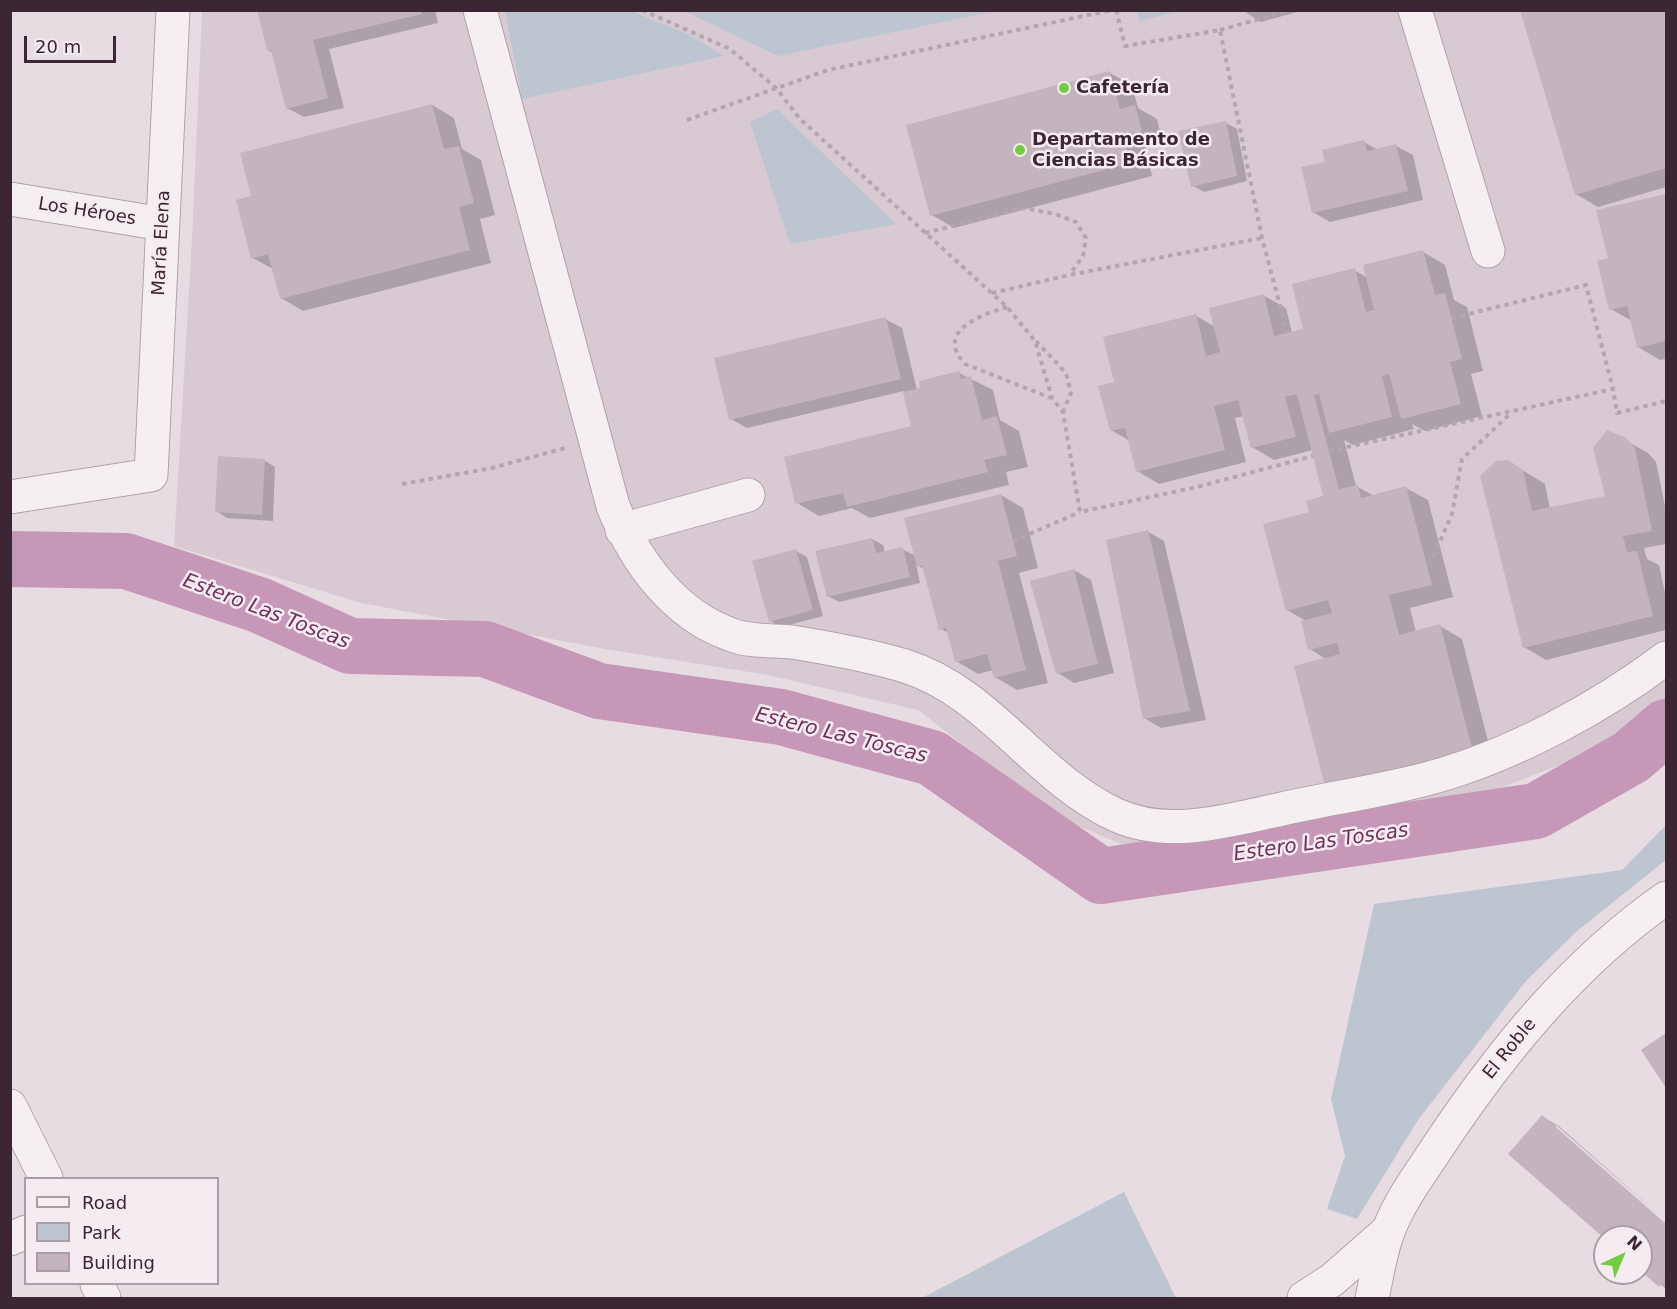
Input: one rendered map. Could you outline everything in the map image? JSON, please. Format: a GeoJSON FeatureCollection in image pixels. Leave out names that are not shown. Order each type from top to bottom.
{"type":"FeatureCollection","features":[{"type":"Feature","properties":{"kind":"street","name":"María Elena"},"geometry":{"type":"LineString","coordinates":[[10,497],[151,475],[174,10]]}},
{"type":"Feature","properties":{"kind":"street"},"geometry":{"type":"LineString","coordinates":[[480,10],[511,133],[613,506],[622,530],[645,568],[672,598],[702,622],[735,637],[791,642],[895,663],[942,682],[974,704],[1039,763],[1086,798],[1139,825],[1176,827],[1213,824],[1430,778],[1482,760],[1535,736],[1606,698],[1666,658]]}},
{"type":"Feature","properties":{"kind":"street"},"geometry":{"type":"LineString","coordinates":[[1415,10],[1488,251]]}},
{"type":"Feature","properties":{"kind":"street","name":"Los Héroes"},"geometry":{"type":"LineString","coordinates":[[10,199],[163,224]]}},
{"type":"Feature","properties":{"kind":"street"},"geometry":{"type":"LineString","coordinates":[[622,530],[748,495]]}},
{"type":"Feature","properties":{"kind":"street","name":"El Roble"},"geometry":{"type":"LineString","coordinates":[[1372,1299],[1388,1230],[1408,1191],[1464,1107],[1521,1032],[1575,974],[1666,898]]}},
{"type":"Feature","properties":{"kind":"street"},"geometry":{"type":"LineString","coordinates":[[10,1106],[45,1177]]}},
{"type":"Feature","properties":{"kind":"street","name":"El Roble"},"geometry":{"type":"LineString","coordinates":[[1304,1299],[1332,1280],[1388,1230]]}},
{"type":"Feature","properties":{"kind":"street"},"geometry":{"type":"LineString","coordinates":[[10,1239],[24,1233]]}},
{"type":"Feature","properties":{"kind":"street"},"geometry":{"type":"LineString","coordinates":[[97,1285],[104,1299]]}},
{"type":"Feature","properties":{"kind":"path"},"geometry":{"type":"LineString","coordinates":[[642,10],[730,49],[776,88],[800,119],[1007,307],[1066,373],[1071,393],[1064,412],[1080,512]]}},
{"type":"Feature","properties":{"kind":"path"},"geometry":{"type":"LineString","coordinates":[[687,120],[828,70],[1114,10],[1125,46],[1220,30],[1292,10]]}},
{"type":"Feature","properties":{"kind":"path"},"geometry":{"type":"LineString","coordinates":[[1220,30],[1262,238],[1287,333]]}},
{"type":"Feature","properties":{"kind":"path"},"geometry":{"type":"LineString","coordinates":[[925,233],[1024,208],[1054,214],[1076,222],[1086,238],[1083,256],[1069,275]]}},
{"type":"Feature","properties":{"kind":"path"},"geometry":{"type":"LineString","coordinates":[[992,293],[1069,275],[1262,238]]}},
{"type":"Feature","properties":{"kind":"path"},"geometry":{"type":"LineString","coordinates":[[1452,318],[1586,285],[1617,413],[1666,401]]}},
{"type":"Feature","properties":{"kind":"path"},"geometry":{"type":"LineString","coordinates":[[1007,307],[976,316],[963,328],[956,337],[954,346],[958,356],[965,364],[1052,398]]}},
{"type":"Feature","properties":{"kind":"path"},"geometry":{"type":"LineString","coordinates":[[1035,341],[1052,398],[1064,412]]}},
{"type":"Feature","properties":{"kind":"path"},"geometry":{"type":"LineString","coordinates":[[1329,451],[1613,389]]}},
{"type":"Feature","properties":{"kind":"path"},"geometry":{"type":"LineString","coordinates":[[1433,557],[1452,514],[1462,459],[1512,412]]}},
{"type":"Feature","properties":{"kind":"path"},"geometry":{"type":"LineString","coordinates":[[402,484],[492,468],[596,439]]}},
{"type":"Feature","properties":{"kind":"path"},"geometry":{"type":"LineString","coordinates":[[1013,541],[1080,512],[1197,487],[1313,456]]}},
{"type":"Feature","properties":{"kind":"shaded area"},"geometry":{"type":"Polygon","coordinates":[[[202,11],[1666,11],[1666,700],[1611,745],[1475,798],[1126,846],[1057,817],[918,710],[768,675],[605,649],[361,603],[174,546],[192,239],[202,11]]]}},
{"type":"Feature","properties":{"kind":"green space"},"geometry":{"type":"Polygon","coordinates":[[[1137,10],[1180,11],[1140,21],[1137,10]]]}},
{"type":"Feature","properties":{"kind":"green space"},"geometry":{"type":"Polygon","coordinates":[[[505,11],[631,11],[690,35],[724,56],[522,99],[505,11]]]}},
{"type":"Feature","properties":{"kind":"green space"},"geometry":{"type":"Polygon","coordinates":[[[684,11],[996,11],[778,56],[684,11]]]}},
{"type":"Feature","properties":{"kind":"green space"},"geometry":{"type":"Polygon","coordinates":[[[777,109],[896,224],[790,244],[750,122],[777,109]]]}},
{"type":"Feature","properties":{"kind":"green space"},"geometry":{"type":"Polygon","coordinates":[[[1666,825],[1666,860],[1577,931],[1526,981],[1418,1120],[1357,1219],[1327,1209],[1345,1156],[1331,1099],[1374,904],[1622,870],[1666,825]]]}},
{"type":"Feature","properties":{"kind":"green space"},"geometry":{"type":"Polygon","coordinates":[[[1124,1192],[1176,1298],[922,1298],[1124,1192]]]}},
{"type":"Feature","properties":{"kind":"building"},"geometry":{"type":"Polygon","coordinates":[[[257,10],[421,10],[422,14],[313,40],[328,98],[286,109],[271,50],[267,50],[257,10]]]}},
{"type":"Feature","properties":{"kind":"building"},"geometry":{"type":"Polygon","coordinates":[[[1520,10],[1666,10],[1666,168],[1575,195],[1520,10]]]}},
{"type":"Feature","properties":{"kind":"building","name":"Departamento de Ciencias Básicas"},"geometry":{"type":"Polygon","coordinates":[[[1110,71],[1120,109],[1135,105],[1142,131],[1123,136],[1131,163],[930,216],[906,125],[1110,71]]]}},
{"type":"Feature","properties":{"kind":"building"},"geometry":{"type":"Polygon","coordinates":[[[432,104],[444,149],[459,146],[474,203],[459,207],[470,250],[280,299],[268,254],[251,259],[236,200],[251,196],[240,153],[432,104]]]}},
{"type":"Feature","properties":{"kind":"building"},"geometry":{"type":"Polygon","coordinates":[[[1226,121],[1237,176],[1191,187],[1178,131],[1226,121]]]}},
{"type":"Feature","properties":{"kind":"building"},"geometry":{"type":"Polygon","coordinates":[[[1364,140],[1367,151],[1396,144],[1408,191],[1312,213],[1301,167],[1325,162],[1322,150],[1364,140]]]}},
{"type":"Feature","properties":{"kind":"building"},"geometry":{"type":"Polygon","coordinates":[[[1666,194],[1666,341],[1637,348],[1627,306],[1609,310],[1597,261],[1608,258],[1596,210],[1666,194]]]}},
{"type":"Feature","properties":{"kind":"building"},"geometry":{"type":"Polygon","coordinates":[[[1423,250],[1435,295],[1445,293],[1462,359],[1450,362],[1461,404],[1401,419],[1389,374],[1382,376],[1392,417],[1329,433],[1319,394],[1314,395],[1339,489],[1358,485],[1361,498],[1406,486],[1432,585],[1389,595],[1399,635],[1440,624],[1473,752],[1326,790],[1294,666],[1340,654],[1337,643],[1308,650],[1301,621],[1332,613],[1328,600],[1286,611],[1263,524],[1309,512],[1306,501],[1323,496],[1297,394],[1285,397],[1296,437],[1251,448],[1238,400],[1214,406],[1225,450],[1136,472],[1125,428],[1110,431],[1098,386],[1114,382],[1103,337],[1196,314],[1206,356],[1220,352],[1209,308],[1264,294],[1274,336],[1303,329],[1292,284],[1355,268],[1366,312],[1374,310],[1363,265],[1423,250]]]}},
{"type":"Feature","properties":{"kind":"building"},"geometry":{"type":"Polygon","coordinates":[[[886,317],[901,379],[729,420],[714,358],[886,317]]]}},
{"type":"Feature","properties":{"kind":"building"},"geometry":{"type":"Polygon","coordinates":[[[959,371],[961,379],[971,376],[982,420],[997,416],[1007,455],[984,460],[988,472],[847,507],[843,493],[795,504],[784,457],[911,426],[903,392],[920,388],[919,381],[959,371]]]}},
{"type":"Feature","properties":{"kind":"building"},"geometry":{"type":"Polygon","coordinates":[[[1607,430],[1626,438],[1635,448],[1652,531],[1623,536],[1627,552],[1637,551],[1653,616],[1523,648],[1480,476],[1496,461],[1508,460],[1523,470],[1532,511],[1605,496],[1593,448],[1607,430]]]}},
{"type":"Feature","properties":{"kind":"building"},"geometry":{"type":"Polygon","coordinates":[[[218,456],[265,459],[262,515],[215,512],[218,456]]]}},
{"type":"Feature","properties":{"kind":"building"},"geometry":{"type":"Polygon","coordinates":[[[1001,494],[1017,556],[998,561],[1026,670],[994,678],[987,654],[955,662],[946,628],[939,630],[922,565],[917,567],[904,518],[1001,494]]]}},
{"type":"Feature","properties":{"kind":"building"},"geometry":{"type":"Polygon","coordinates":[[[1148,530],[1190,711],[1143,719],[1106,540],[1148,530]]]}},
{"type":"Feature","properties":{"kind":"building"},"geometry":{"type":"Polygon","coordinates":[[[872,538],[876,553],[903,547],[910,577],[827,597],[815,551],[872,538]]]}},
{"type":"Feature","properties":{"kind":"building"},"geometry":{"type":"Polygon","coordinates":[[[796,549],[813,610],[769,622],[752,561],[796,549]]]}},
{"type":"Feature","properties":{"kind":"building"},"geometry":{"type":"Polygon","coordinates":[[[1074,569],[1098,664],[1056,674],[1030,581],[1074,569]]]}},
{"type":"Feature","properties":{"kind":"building"},"geometry":{"type":"Polygon","coordinates":[[[1666,1033],[1666,1088],[1641,1050],[1666,1033]]]}},
{"type":"Feature","properties":{"kind":"building"},"geometry":{"type":"Polygon","coordinates":[[[1542,1115],[1666,1224],[1666,1278],[1659,1287],[1653,1282],[1653,1225],[1593,1225],[1593,1228],[1508,1154],[1542,1115]]]}},
{"type":"Feature","properties":{"kind":"waterway","name":"Estero Las Toscas"},"geometry":{"type":"LineString","coordinates":[[10,559],[126,561],[259,605],[350,646],[485,649],[599,691],[781,717],[932,758],[1101,876],[1536,811],[1631,757],[1666,727]]}},
{"type":"Feature","properties":{"kind":"place","name":"Cafetería"},"geometry":{"type":"Point","coordinates":[1064,88]}},
{"type":"Feature","properties":{"kind":"place","name":"Departamento de Ciencias Básicas"},"geometry":{"type":"Point","coordinates":[1020,150]}}]}
